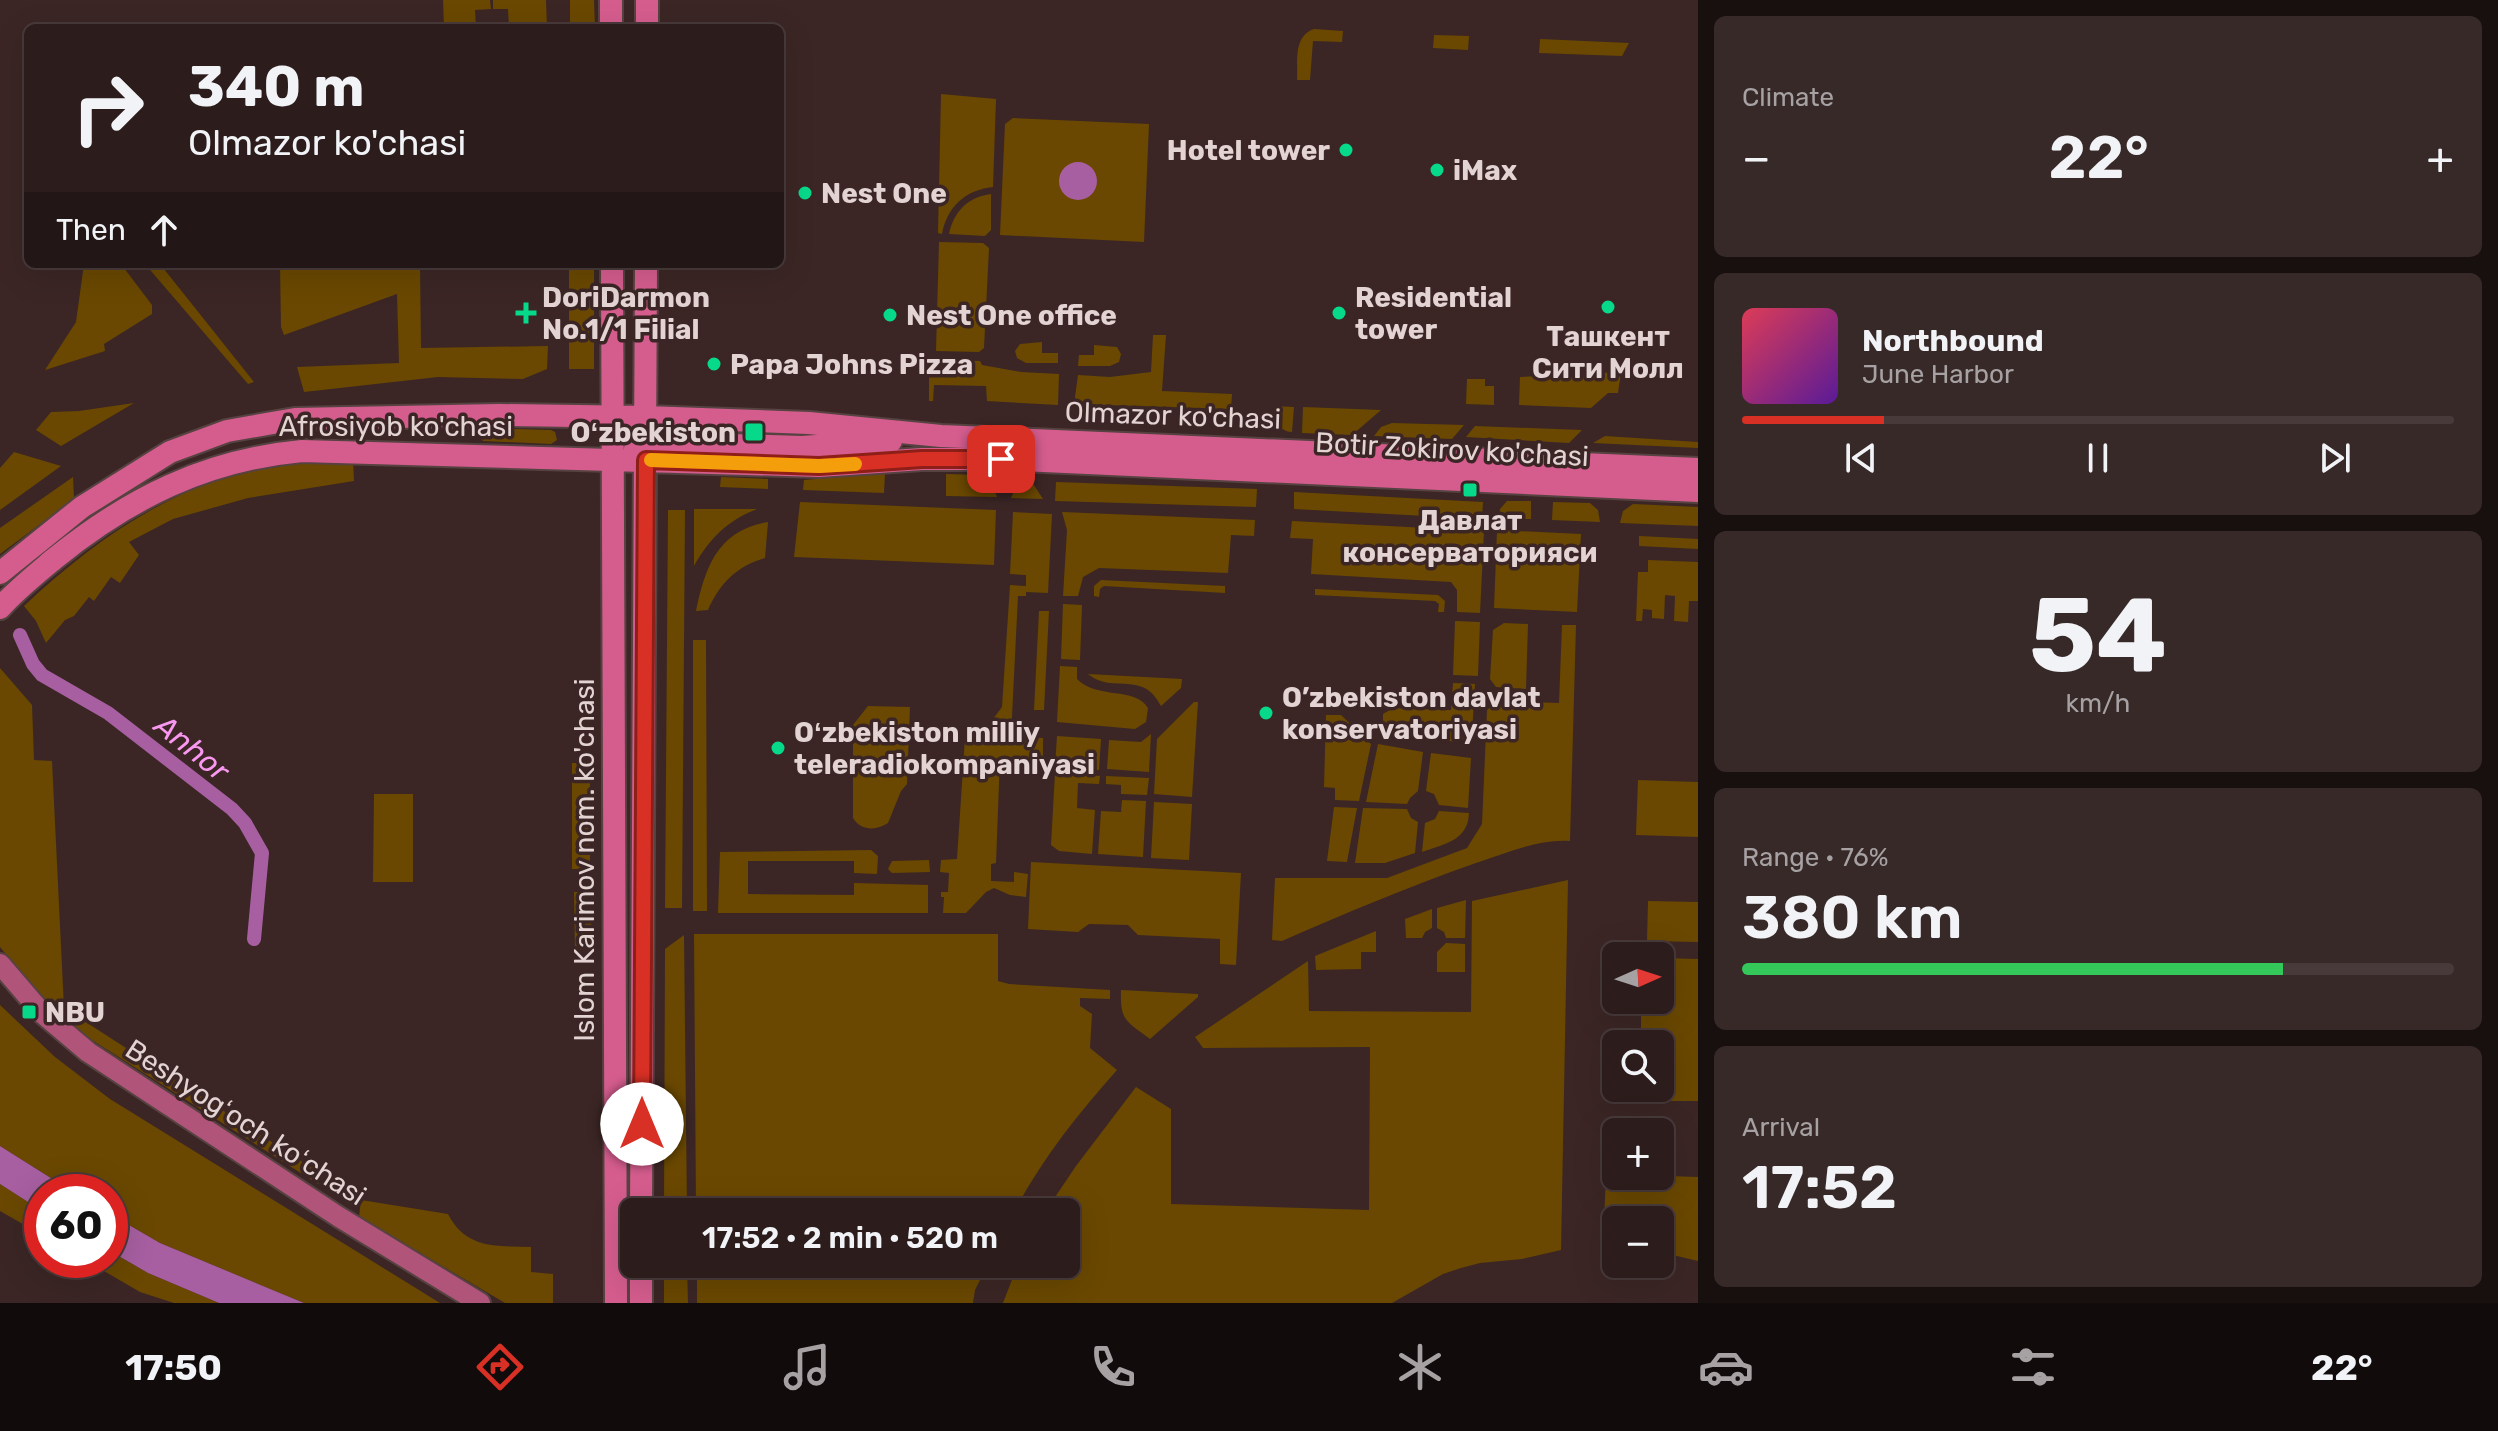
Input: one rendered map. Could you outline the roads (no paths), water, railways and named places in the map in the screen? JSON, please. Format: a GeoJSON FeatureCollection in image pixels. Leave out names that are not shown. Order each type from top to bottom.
{"type":"FeatureCollection","features":[{"type":"Feature","properties":{"kind":"main road"},"geometry":{"type":"LineString","coordinates":[[611,0],[611,24]]}},
{"type":"Feature","properties":{"kind":"main road"},"geometry":{"type":"LineString","coordinates":[[647,0],[647,24]]}},
{"type":"Feature","properties":{"kind":"main road","name":"Islom Karimov nom. ko'chasi"},"geometry":{"type":"LineString","coordinates":[[612,268],[616,1303]]}},
{"type":"Feature","properties":{"kind":"main road"},"geometry":{"type":"LineString","coordinates":[[646,268],[646,417]]}},
{"type":"Feature","properties":{"kind":"main road","name":"Afrosiyob ko'chasi"},"geometry":{"type":"LineString","coordinates":[[0,573],[65,519],[140,469],[199,439],[227,431],[295,419],[472,415],[646,417]]}},
{"type":"Feature","properties":{"kind":"main road","name":"Islom Karimov nom. ko'chasi"},"geometry":{"type":"LineString","coordinates":[[641,1198],[646,417]]}},
{"type":"Feature","properties":{"kind":"main road","name":"Olmazor ko'chasi"},"geometry":{"type":"LineString","coordinates":[[646,417],[809,423],[941,436],[1698,469]]}},
{"type":"Feature","properties":{"kind":"main road"},"geometry":{"type":"LineString","coordinates":[[646,452],[664,443],[822,447],[941,436]]}},
{"type":"Feature","properties":{"kind":"main road","name":"Afrosiyob ko'chasi"},"geometry":{"type":"LineString","coordinates":[[0,608],[75,542],[129,507],[178,480],[238,461],[302,451],[612,459],[646,452]]}},
{"type":"Feature","properties":{"kind":"main road","name":"Botir Zokirov ko'chasi"},"geometry":{"type":"LineString","coordinates":[[646,452],[819,466],[922,459],[1001,459],[1698,491]]}},
{"type":"Feature","properties":{"kind":"main road"},"geometry":{"type":"LineString","coordinates":[[614,810],[644,811]]}},
{"type":"Feature","properties":{"kind":"main road"},"geometry":{"type":"LineString","coordinates":[[615,1065],[642,1065]]}},
{"type":"Feature","properties":{"kind":"main road"},"geometry":{"type":"LineString","coordinates":[[641,1278],[641,1303]]}},
{"type":"Feature","properties":{"kind":"street","name":"Beshyogʻoch koʻchasi"},"geometry":{"type":"LineString","coordinates":[[0,964],[42,1013],[88,1052],[339,1217],[480,1303]]}},
{"type":"Feature","properties":{"kind":"street","name":"Beshyogʻoch koʻchasi"},"geometry":{"type":"LineString","coordinates":[[0,981],[52,1035],[83,1058],[467,1303]]}},
{"type":"Feature","properties":{"kind":"waterway","name":"Anhor"},"geometry":{"type":"LineString","coordinates":[[20,635],[33,664],[42,675],[108,713],[232,809],[245,823],[262,853],[254,939]]}},
{"type":"Feature","properties":{"kind":"place","name":"Hotel tower"},"geometry":{"type":"Point","coordinates":[1346,150]}},
{"type":"Feature","properties":{"kind":"place","name":"iMax"},"geometry":{"type":"Point","coordinates":[1437,170]}},
{"type":"Feature","properties":{"kind":"place","name":"Nest One"},"geometry":{"type":"Point","coordinates":[805,193]}},
{"type":"Feature","properties":{"kind":"place","name":"Ташкент Сити Молл"},"geometry":{"type":"Point","coordinates":[1608,307]}},
{"type":"Feature","properties":{"kind":"place","name":"DoriDarmon No.1/1 Filial"},"geometry":{"type":"Point","coordinates":[526,313]}},
{"type":"Feature","properties":{"kind":"place","name":"Residential tower"},"geometry":{"type":"Point","coordinates":[1339,313]}},
{"type":"Feature","properties":{"kind":"place","name":"Nest One office"},"geometry":{"type":"Point","coordinates":[890,315]}},
{"type":"Feature","properties":{"kind":"place","name":"Papa Johns Pizza"},"geometry":{"type":"Point","coordinates":[714,364]}},
{"type":"Feature","properties":{"kind":"place","name":"Oʻzbekiston"},"geometry":{"type":"Point","coordinates":[754,432]}},
{"type":"Feature","properties":{"kind":"place","name":"Давлат консерваторияси"},"geometry":{"type":"Point","coordinates":[1470,490]}},
{"type":"Feature","properties":{"kind":"place","name":"O’zbekiston davlat konservatoriyasi"},"geometry":{"type":"Point","coordinates":[1266,713]}},
{"type":"Feature","properties":{"kind":"place","name":"Oʻzbekiston milliy teleradiokompaniyasi"},"geometry":{"type":"Point","coordinates":[778,748]}},
{"type":"Feature","properties":{"kind":"place","name":"NBU"},"geometry":{"type":"Point","coordinates":[29,1012]}}]}
